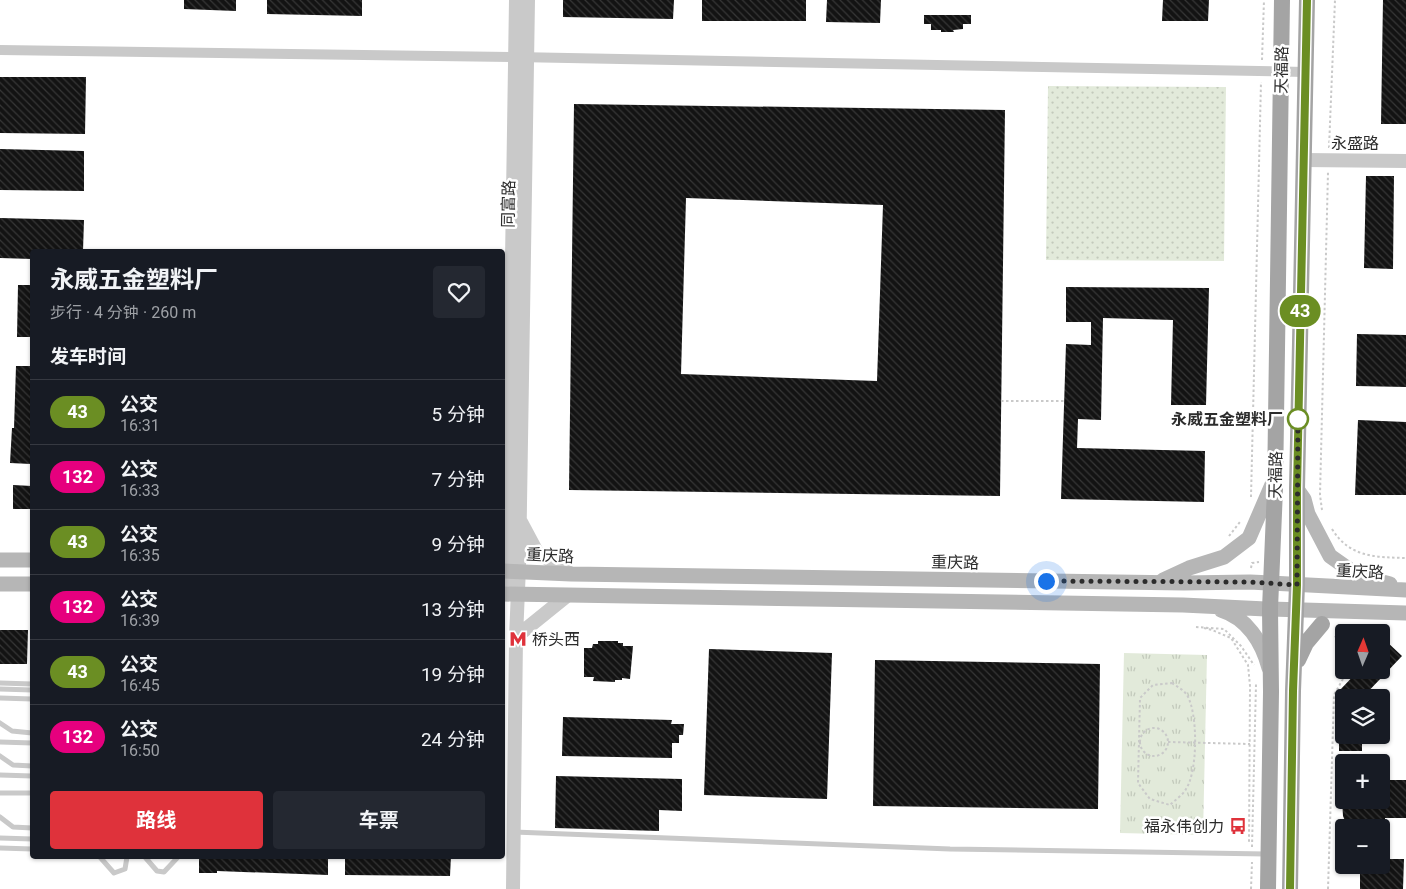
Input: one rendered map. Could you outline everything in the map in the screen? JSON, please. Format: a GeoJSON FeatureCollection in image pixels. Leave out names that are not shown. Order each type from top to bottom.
{"type":"FeatureCollection","features":[{"type":"Feature","properties":{"kind":"main road","name":"天福路"},"geometry":{"type":"LineString","coordinates":[[1268,889],[1260,854],[1261,674],[1270,609],[1275,479],[1282,0]]}},
{"type":"Feature","properties":{"kind":"main road","name":"天福路"},"geometry":{"type":"LineString","coordinates":[[1290,889],[1307,0]]}},
{"type":"Feature","properties":{"kind":"main road"},"geometry":{"type":"LineString","coordinates":[[1158,582],[1189,568],[1224,557],[1249,538],[1275,479]]}},
{"type":"Feature","properties":{"kind":"main road"},"geometry":{"type":"LineString","coordinates":[[1297,489],[1304,499],[1308,514],[1330,556],[1357,575],[1406,589]]}},
{"type":"Feature","properties":{"kind":"main road"},"geometry":{"type":"LineString","coordinates":[[0,560],[30,560]]}},
{"type":"Feature","properties":{"kind":"main road","name":"重庆路"},"geometry":{"type":"LineString","coordinates":[[510,571],[571,574],[1271,583],[1406,589]]}},
{"type":"Feature","properties":{"kind":"main road"},"geometry":{"type":"LineString","coordinates":[[0,584],[30,584]]}},
{"type":"Feature","properties":{"kind":"main road"},"geometry":{"type":"LineString","coordinates":[[510,594],[1173,604],[1211,607],[1406,612]]}},
{"type":"Feature","properties":{"kind":"main road"},"geometry":{"type":"LineString","coordinates":[[1211,607],[1224,611],[1242,621],[1246,635],[1262,649],[1261,674]]}},
{"type":"Feature","properties":{"kind":"main road"},"geometry":{"type":"LineString","coordinates":[[1294,672],[1298,658],[1306,643],[1322,624],[1335,616],[1370,612]]}},
{"type":"Feature","properties":{"kind":"street","name":"同富路"},"geometry":{"type":"LineString","coordinates":[[516,0],[522,57]]}},
{"type":"Feature","properties":{"kind":"street","name":"同富路"},"geometry":{"type":"LineString","coordinates":[[506,889],[510,523],[522,57],[528,0]]}},
{"type":"Feature","properties":{"kind":"street"},"geometry":{"type":"LineString","coordinates":[[0,50],[522,57],[1305,72]]}},
{"type":"Feature","properties":{"kind":"street","name":"永盛路"},"geometry":{"type":"LineString","coordinates":[[1303,160],[1406,161]]}},
{"type":"Feature","properties":{"kind":"street"},"geometry":{"type":"LineString","coordinates":[[510,523],[538,552],[571,574]]}},
{"type":"Feature","properties":{"kind":"street"},"geometry":{"type":"LineString","coordinates":[[509,634],[568,595]]}},
{"type":"Feature","properties":{"kind":"street","name":"同富路"},"geometry":{"type":"LineString","coordinates":[[509,634],[514,889]]}},
{"type":"Feature","properties":{"kind":"lane"},"geometry":{"type":"LineString","coordinates":[[0,683],[30,684]]}},
{"type":"Feature","properties":{"kind":"lane"},"geometry":{"type":"LineString","coordinates":[[0,689],[30,690]]}},
{"type":"Feature","properties":{"kind":"lane"},"geometry":{"type":"LineString","coordinates":[[0,698],[30,699]]}},
{"type":"Feature","properties":{"kind":"lane"},"geometry":{"type":"LineString","coordinates":[[0,723],[12,731],[30,733]]}},
{"type":"Feature","properties":{"kind":"lane"},"geometry":{"type":"LineString","coordinates":[[0,742],[30,743]]}},
{"type":"Feature","properties":{"kind":"lane"},"geometry":{"type":"LineString","coordinates":[[0,756],[13,765],[30,766]]}},
{"type":"Feature","properties":{"kind":"lane"},"geometry":{"type":"LineString","coordinates":[[0,775],[30,776]]}},
{"type":"Feature","properties":{"kind":"lane"},"geometry":{"type":"LineString","coordinates":[[0,793],[30,793]]}},
{"type":"Feature","properties":{"kind":"lane"},"geometry":{"type":"LineString","coordinates":[[0,817],[13,827],[30,828]]}},
{"type":"Feature","properties":{"kind":"lane"},"geometry":{"type":"LineString","coordinates":[[514,832],[950,849],[1260,854]]}},
{"type":"Feature","properties":{"kind":"lane"},"geometry":{"type":"LineString","coordinates":[[0,838],[30,839]]}},
{"type":"Feature","properties":{"kind":"lane"},"geometry":{"type":"LineString","coordinates":[[0,848],[30,849]]}},
{"type":"Feature","properties":{"kind":"lane"},"geometry":{"type":"LineString","coordinates":[[102,859],[114,873],[125,869],[127,859]]}},
{"type":"Feature","properties":{"kind":"lane"},"geometry":{"type":"LineString","coordinates":[[147,859],[157,871],[164,872],[176,859]]}},
{"type":"Feature","properties":{"kind":"path"},"geometry":{"type":"LineString","coordinates":[[1248,504],[1252,496],[1264,0]]}},
{"type":"Feature","properties":{"kind":"path"},"geometry":{"type":"LineString","coordinates":[[1322,513],[1320,495],[1335,0]]}},
{"type":"Feature","properties":{"kind":"path"},"geometry":{"type":"LineString","coordinates":[[1001,401],[1064,401]]}},
{"type":"Feature","properties":{"kind":"path"},"geometry":{"type":"LineString","coordinates":[[1226,538],[1241,521]]}},
{"type":"Feature","properties":{"kind":"path"},"geometry":{"type":"LineString","coordinates":[[1332,528],[1336,536],[1355,552],[1370,557],[1406,558]]}},
{"type":"Feature","properties":{"kind":"path"},"geometry":{"type":"LineString","coordinates":[[1338,545],[1342,540]]}},
{"type":"Feature","properties":{"kind":"path"},"geometry":{"type":"LineString","coordinates":[[1252,563],[1260,562]]}},
{"type":"Feature","properties":{"kind":"path"},"geometry":{"type":"LineString","coordinates":[[1249,842],[1250,686],[1248,665],[1230,638],[1212,630],[1196,627],[1224,628],[1239,644],[1261,674],[1260,854],[1251,889]]}},
{"type":"Feature","properties":{"kind":"path"},"geometry":{"type":"LineString","coordinates":[[1236,646],[1246,635]]}},
{"type":"Feature","properties":{"kind":"path"},"geometry":{"type":"LineString","coordinates":[[1328,889],[1334,695],[1343,679]]}},
{"type":"Feature","properties":{"kind":"path"},"geometry":{"type":"LineString","coordinates":[[1172,683],[1186,694],[1192,707],[1195,742],[1193,776],[1186,791],[1170,805],[1150,799],[1138,783],[1140,741],[1140,698],[1154,685],[1172,683]]}},
{"type":"Feature","properties":{"kind":"path"},"geometry":{"type":"LineString","coordinates":[[1152,729],[1161,730],[1167,737],[1168,742],[1166,750],[1159,756],[1154,756],[1146,753],[1140,741],[1144,733],[1152,729]]}},
{"type":"Feature","properties":{"kind":"path"},"geometry":{"type":"LineString","coordinates":[[1168,742],[1250,744]]}},
{"type":"Feature","properties":{"kind":"green space"},"geometry":{"type":"Polygon","coordinates":[[[1048,86],[1226,87],[1224,261],[1046,260],[1048,86]]]}},
{"type":"Feature","properties":{"kind":"green space"},"geometry":{"type":"Polygon","coordinates":[[[1124,653],[1207,655],[1203,835],[1120,833],[1124,653]]]}},
{"type":"Feature","properties":{"kind":"building"},"geometry":{"type":"Polygon","coordinates":[[[184,0],[236,0],[236,11],[184,9],[184,0]]]}},
{"type":"Feature","properties":{"kind":"building"},"geometry":{"type":"Polygon","coordinates":[[[267,0],[362,0],[362,16],[267,14],[267,0]]]}},
{"type":"Feature","properties":{"kind":"building"},"geometry":{"type":"Polygon","coordinates":[[[563,0],[674,0],[673,19],[563,17],[563,0]]]}},
{"type":"Feature","properties":{"kind":"building"},"geometry":{"type":"Polygon","coordinates":[[[702,0],[806,0],[806,21],[702,21],[702,0]]]}},
{"type":"Feature","properties":{"kind":"building"},"geometry":{"type":"Polygon","coordinates":[[[827,0],[881,0],[880,23],[826,22],[827,0]]]}},
{"type":"Feature","properties":{"kind":"building"},"geometry":{"type":"Polygon","coordinates":[[[1163,0],[1209,0],[1208,21],[1162,21],[1163,0]]]}},
{"type":"Feature","properties":{"kind":"building"},"geometry":{"type":"Polygon","coordinates":[[[1383,0],[1406,0],[1406,124],[1381,124],[1383,0]]]}},
{"type":"Feature","properties":{"kind":"building"},"geometry":{"type":"Polygon","coordinates":[[[924,15],[971,15],[971,24],[963,24],[963,29],[953,30],[954,32],[941,32],[941,30],[931,30],[931,24],[924,24],[924,15]]]}},
{"type":"Feature","properties":{"kind":"building"},"geometry":{"type":"Polygon","coordinates":[[[0,77],[86,77],[85,134],[0,133],[0,77]]]}},
{"type":"Feature","properties":{"kind":"building"},"geometry":{"type":"Polygon","coordinates":[[[574,104],[1005,110],[1000,496],[569,490],[574,104]],[[686,198],[681,374],[877,381],[883,205],[686,198]]]}},
{"type":"Feature","properties":{"kind":"building"},"geometry":{"type":"Polygon","coordinates":[[[0,149],[84,151],[84,191],[0,190],[0,149]]]}},
{"type":"Feature","properties":{"kind":"building"},"geometry":{"type":"Polygon","coordinates":[[[1366,176],[1394,176],[1393,269],[1364,268],[1366,176]]]}},
{"type":"Feature","properties":{"kind":"building"},"geometry":{"type":"Polygon","coordinates":[[[0,218],[84,220],[83,249],[30,249],[30,259],[0,258],[0,218]]]}},
{"type":"Feature","properties":{"kind":"building"},"geometry":{"type":"Polygon","coordinates":[[[18,285],[30,285],[30,337],[17,337],[18,285]]]}},
{"type":"Feature","properties":{"kind":"building"},"geometry":{"type":"Polygon","coordinates":[[[1066,287],[1209,288],[1206,405],[1171,405],[1173,320],[1103,318],[1101,420],[1078,419],[1077,448],[1205,451],[1204,502],[1061,499],[1066,344],[1091,345],[1091,322],[1066,322],[1066,287]]]}},
{"type":"Feature","properties":{"kind":"building"},"geometry":{"type":"Polygon","coordinates":[[[1357,334],[1406,335],[1406,387],[1356,386],[1357,334]]]}},
{"type":"Feature","properties":{"kind":"building"},"geometry":{"type":"Polygon","coordinates":[[[16,366],[30,366],[30,464],[10,463],[12,428],[14,428],[16,366]]]}},
{"type":"Feature","properties":{"kind":"building"},"geometry":{"type":"Polygon","coordinates":[[[1358,420],[1406,422],[1406,495],[1355,495],[1358,420]]]}},
{"type":"Feature","properties":{"kind":"building"},"geometry":{"type":"Polygon","coordinates":[[[13,485],[30,486],[30,509],[13,509],[13,485]]]}},
{"type":"Feature","properties":{"kind":"building"},"geometry":{"type":"Polygon","coordinates":[[[0,630],[28,630],[27,664],[0,664],[0,630]]]}},
{"type":"Feature","properties":{"kind":"building"},"geometry":{"type":"Polygon","coordinates":[[[598,641],[618,641],[618,643],[623,643],[623,646],[633,646],[630,679],[622,678],[622,680],[615,680],[615,682],[593,681],[594,677],[584,677],[584,648],[592,648],[593,644],[598,644],[598,641]]]}},
{"type":"Feature","properties":{"kind":"building"},"geometry":{"type":"Polygon","coordinates":[[[1390,645],[1402,656],[1390,669],[1390,645]]]}},
{"type":"Feature","properties":{"kind":"building"},"geometry":{"type":"Polygon","coordinates":[[[709,649],[832,653],[827,799],[704,795],[709,649]]]}},
{"type":"Feature","properties":{"kind":"building"},"geometry":{"type":"Polygon","coordinates":[[[875,660],[1100,664],[1098,809],[873,806],[875,660]]]}},
{"type":"Feature","properties":{"kind":"building"},"geometry":{"type":"Polygon","coordinates":[[[1350,679],[1380,679],[1371,689],[1341,689],[1350,679]]]}},
{"type":"Feature","properties":{"kind":"building"},"geometry":{"type":"Polygon","coordinates":[[[563,717],[672,720],[671,724],[684,724],[683,735],[679,735],[679,743],[672,743],[672,758],[562,756],[563,717]]]}},
{"type":"Feature","properties":{"kind":"building"},"geometry":{"type":"Polygon","coordinates":[[[1339,744],[1362,744],[1362,751],[1339,751],[1339,744]]]}},
{"type":"Feature","properties":{"kind":"building"},"geometry":{"type":"Polygon","coordinates":[[[556,776],[682,779],[682,811],[659,810],[659,831],[555,828],[556,776]]]}},
{"type":"Feature","properties":{"kind":"building"},"geometry":{"type":"Polygon","coordinates":[[[1390,780],[1406,780],[1406,818],[1344,819],[1343,809],[1390,809],[1390,780]]]}},
{"type":"Feature","properties":{"kind":"building"},"geometry":{"type":"Polygon","coordinates":[[[199,859],[328,859],[328,875],[217,871],[217,873],[199,873],[199,859]]]}},
{"type":"Feature","properties":{"kind":"building"},"geometry":{"type":"Polygon","coordinates":[[[345,859],[451,859],[450,876],[345,875],[345,859]]]}},
{"type":"Feature","properties":{"kind":"building"},"geometry":{"type":"Polygon","coordinates":[[[1390,859],[1404,859],[1403,889],[1360,889],[1360,874],[1390,874],[1390,859]]]}},
{"type":"Feature","properties":{"kind":"bus line","name":"43"},"geometry":{"type":"LineString","coordinates":[[1290,889],[1307,0]]}},
{"type":"Feature","properties":{"kind":"place","name":"永威五金塑料厂"},"geometry":{"type":"Point","coordinates":[1298,419]}},
{"type":"Feature","properties":{"kind":"place","name":"桥头西"},"geometry":{"type":"Point","coordinates":[518,639]}},
{"type":"Feature","properties":{"kind":"place","name":"福永伟创力"},"geometry":{"type":"Point","coordinates":[1238,826]}},
{"type":"Feature","properties":{"kind":"route"},"geometry":{"type":"LineString","coordinates":[[1046,581],[1250,582],[1297,585],[1298,411],[1298,419]]}}]}
